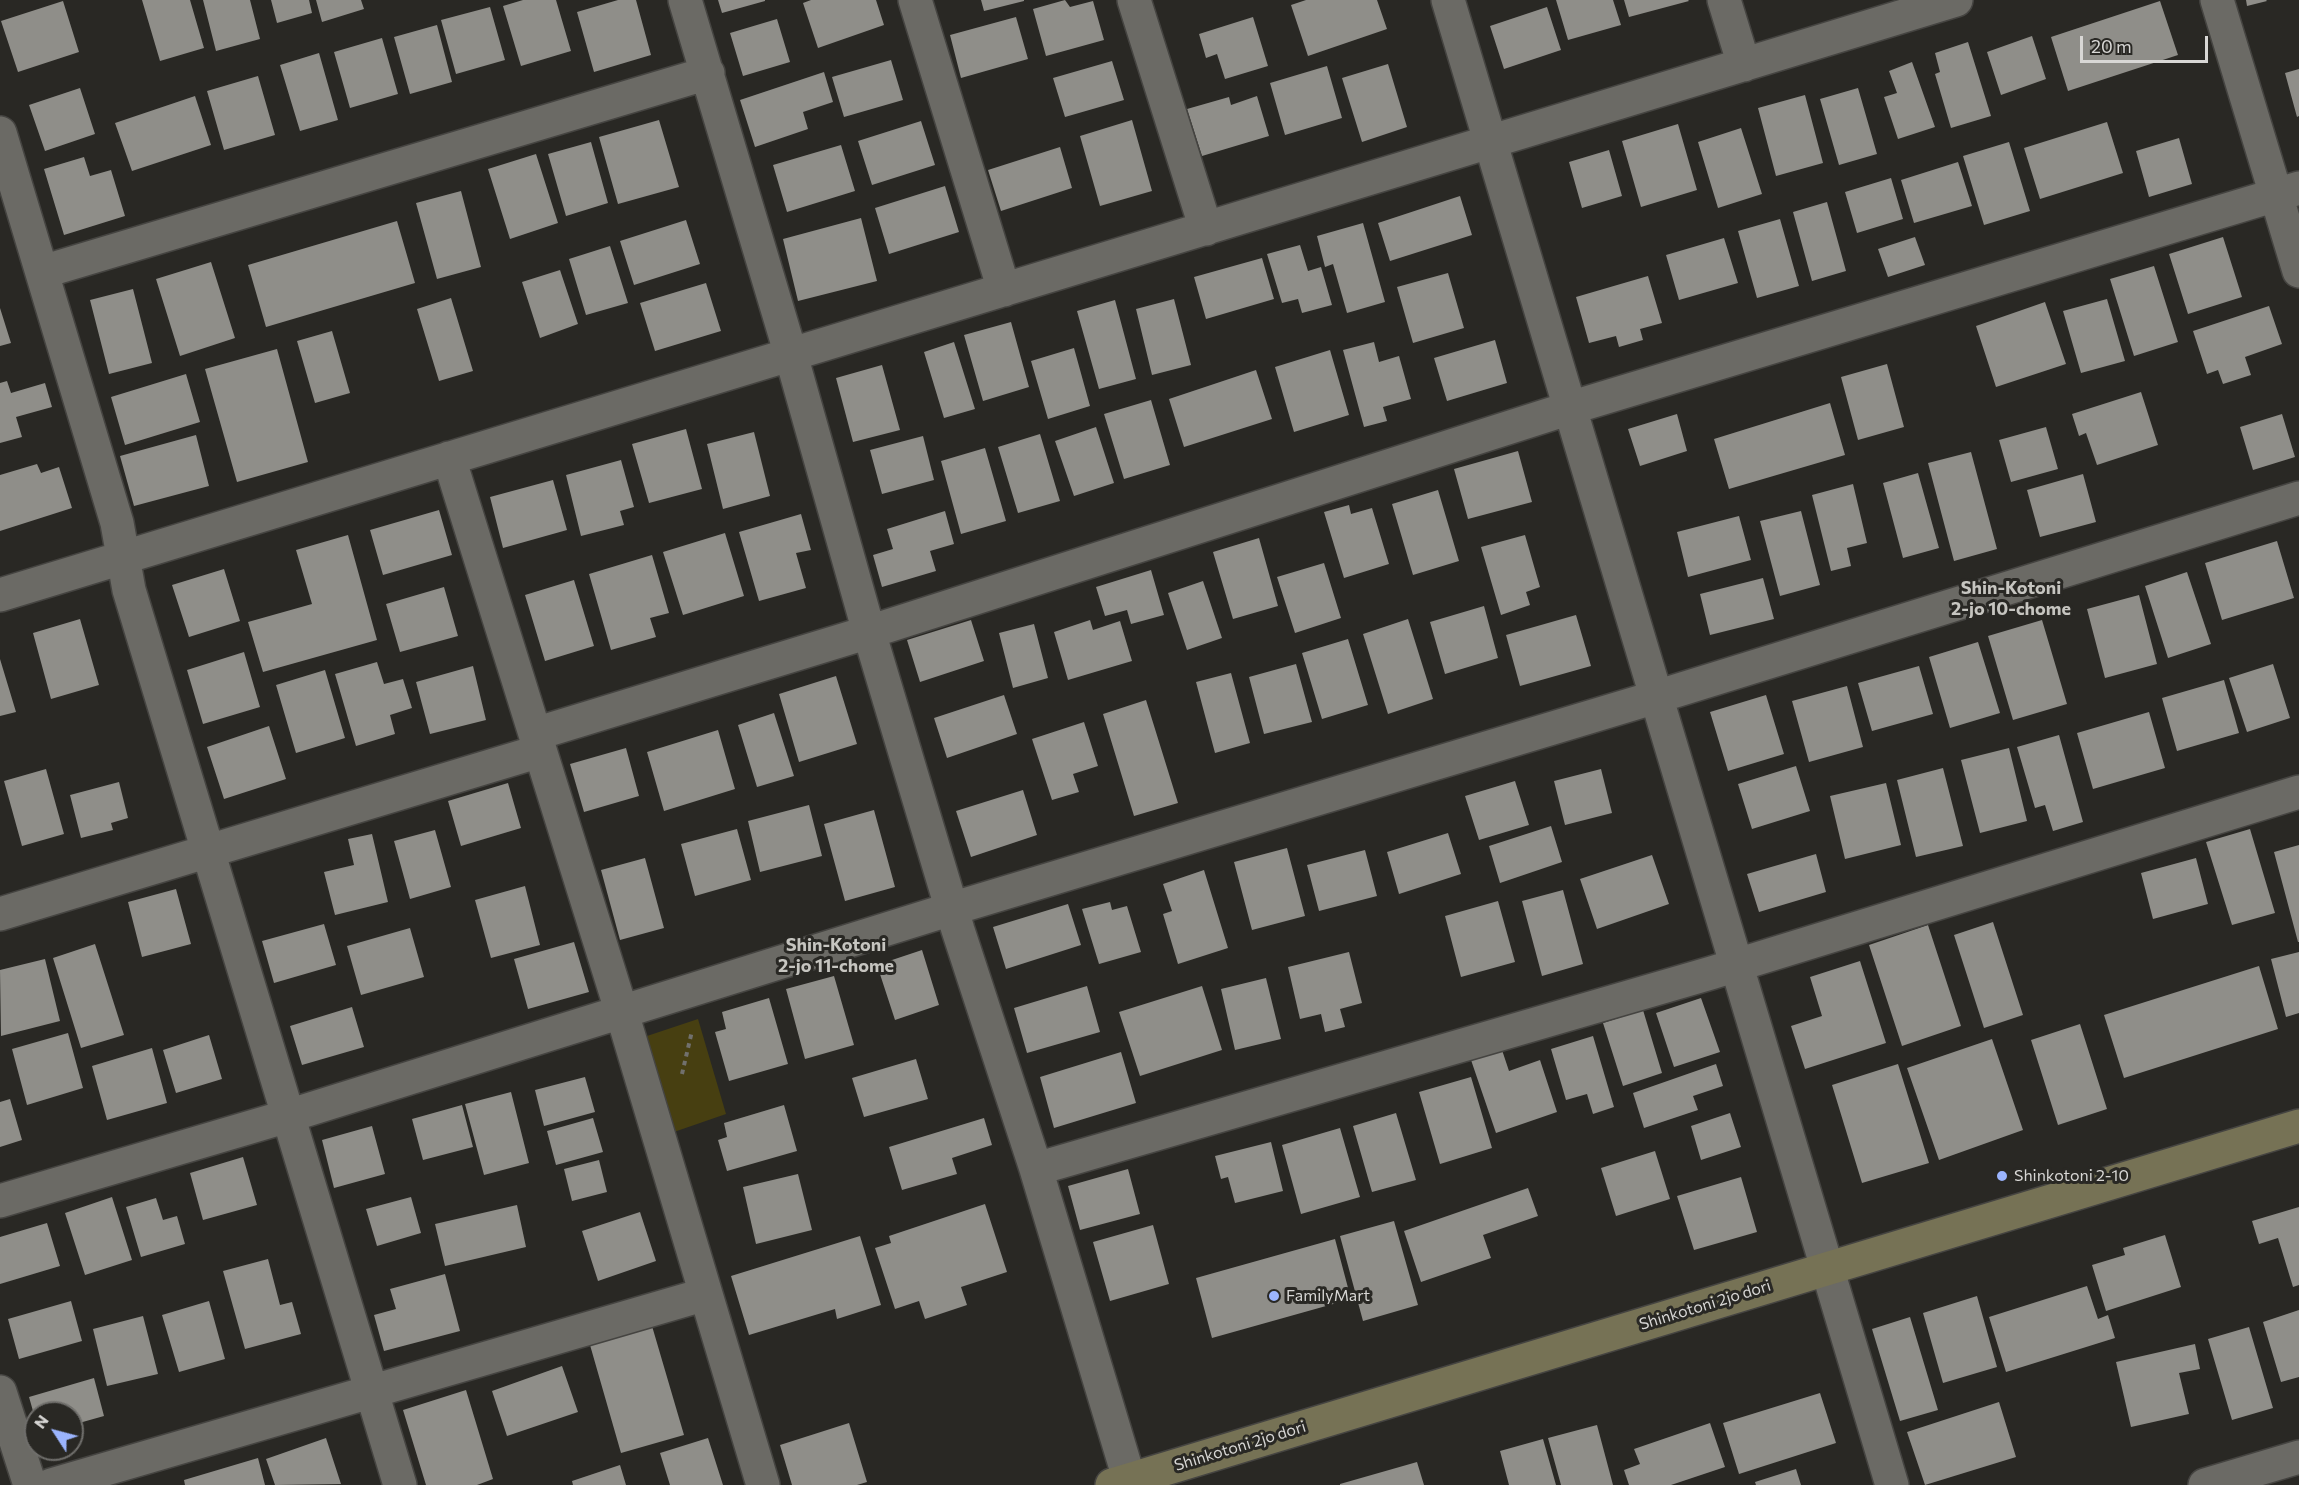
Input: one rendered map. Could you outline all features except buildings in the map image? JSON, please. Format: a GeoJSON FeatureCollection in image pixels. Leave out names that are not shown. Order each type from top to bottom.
{"type":"FeatureCollection","features":[{"type":"Feature","properties":{"kind":"street"},"geometry":{"type":"LineString","coordinates":[[685,0],[791,355],[869,632],[951,909],[1036,1169],[1124,1483]]}},
{"type":"Feature","properties":{"kind":"street"},"geometry":{"type":"LineString","coordinates":[[915,0],[1004,290]]}},
{"type":"Feature","properties":{"kind":"street"},"geometry":{"type":"LineString","coordinates":[[1134,0],[1206,229]]}},
{"type":"Feature","properties":{"kind":"street"},"geometry":{"type":"LineString","coordinates":[[1448,0],[1892,1485]]}},
{"type":"Feature","properties":{"kind":"street"},"geometry":{"type":"LineString","coordinates":[[1724,0],[1744,65]]}},
{"type":"Feature","properties":{"kind":"street"},"geometry":{"type":"LineString","coordinates":[[0,595],[1954,0]]}},
{"type":"Feature","properties":{"kind":"street"},"geometry":{"type":"LineString","coordinates":[[2217,0],[2288,191],[2299,271]]}},
{"type":"Feature","properties":{"kind":"street"},"geometry":{"type":"LineString","coordinates":[[42,272],[708,73]]}},
{"type":"Feature","properties":{"kind":"street"},"geometry":{"type":"LineString","coordinates":[[0,133],[117,523],[129,590],[400,1485]]}},
{"type":"Feature","properties":{"kind":"street"},"geometry":{"type":"LineString","coordinates":[[0,914],[208,850],[869,632],[1570,408],[2288,191]]}},
{"type":"Feature","properties":{"kind":"street"},"geometry":{"type":"LineString","coordinates":[[449,458],[622,1013],[763,1485]]}},
{"type":"Feature","properties":{"kind":"street"},"geometry":{"type":"LineString","coordinates":[[0,1201],[288,1116],[951,909],[1656,697],[2299,498]]}},
{"type":"Feature","properties":{"kind":"street"},"geometry":{"type":"LineString","coordinates":[[1036,1169],[1737,965],[2299,792]]}},
{"type":"Feature","properties":{"kind":"street","name":"Shinkotoni 2jo dori"},"geometry":{"type":"LineString","coordinates":[[1124,1483],[2299,1126]]}},
{"type":"Feature","properties":{"kind":"street"},"geometry":{"type":"LineString","coordinates":[[51,1485],[706,1294]]}},
{"type":"Feature","properties":{"kind":"street"},"geometry":{"type":"LineString","coordinates":[[0,1392],[30,1485]]}},
{"type":"Feature","properties":{"kind":"street"},"geometry":{"type":"LineString","coordinates":[[2205,1485],[2299,1457]]}},
{"type":"Feature","properties":{"kind":"path"},"geometry":{"type":"LineString","coordinates":[[680,1080],[694,1022]]}},
{"type":"Feature","properties":{"kind":"shaded area"},"geometry":{"type":"Polygon","coordinates":[[[698,1019],[726,1114],[674,1132],[647,1036],[698,1019]]]}},
{"type":"Feature","properties":{"kind":"place","name":"Shinkotoni 2-10"},"geometry":{"type":"Point","coordinates":[2002,1176]}},
{"type":"Feature","properties":{"kind":"place","name":"FamilyMart"},"geometry":{"type":"Point","coordinates":[1274,1296]}},
{"type":"Feature","properties":{"kind":"district","name":"Shin-Kotoni 2-jo 10-chome"},"geometry":{"type":"Point","coordinates":[2011,598]}},
{"type":"Feature","properties":{"kind":"district","name":"Shin-Kotoni 2-jo 11-chome"},"geometry":{"type":"Point","coordinates":[836,955]}}]}
